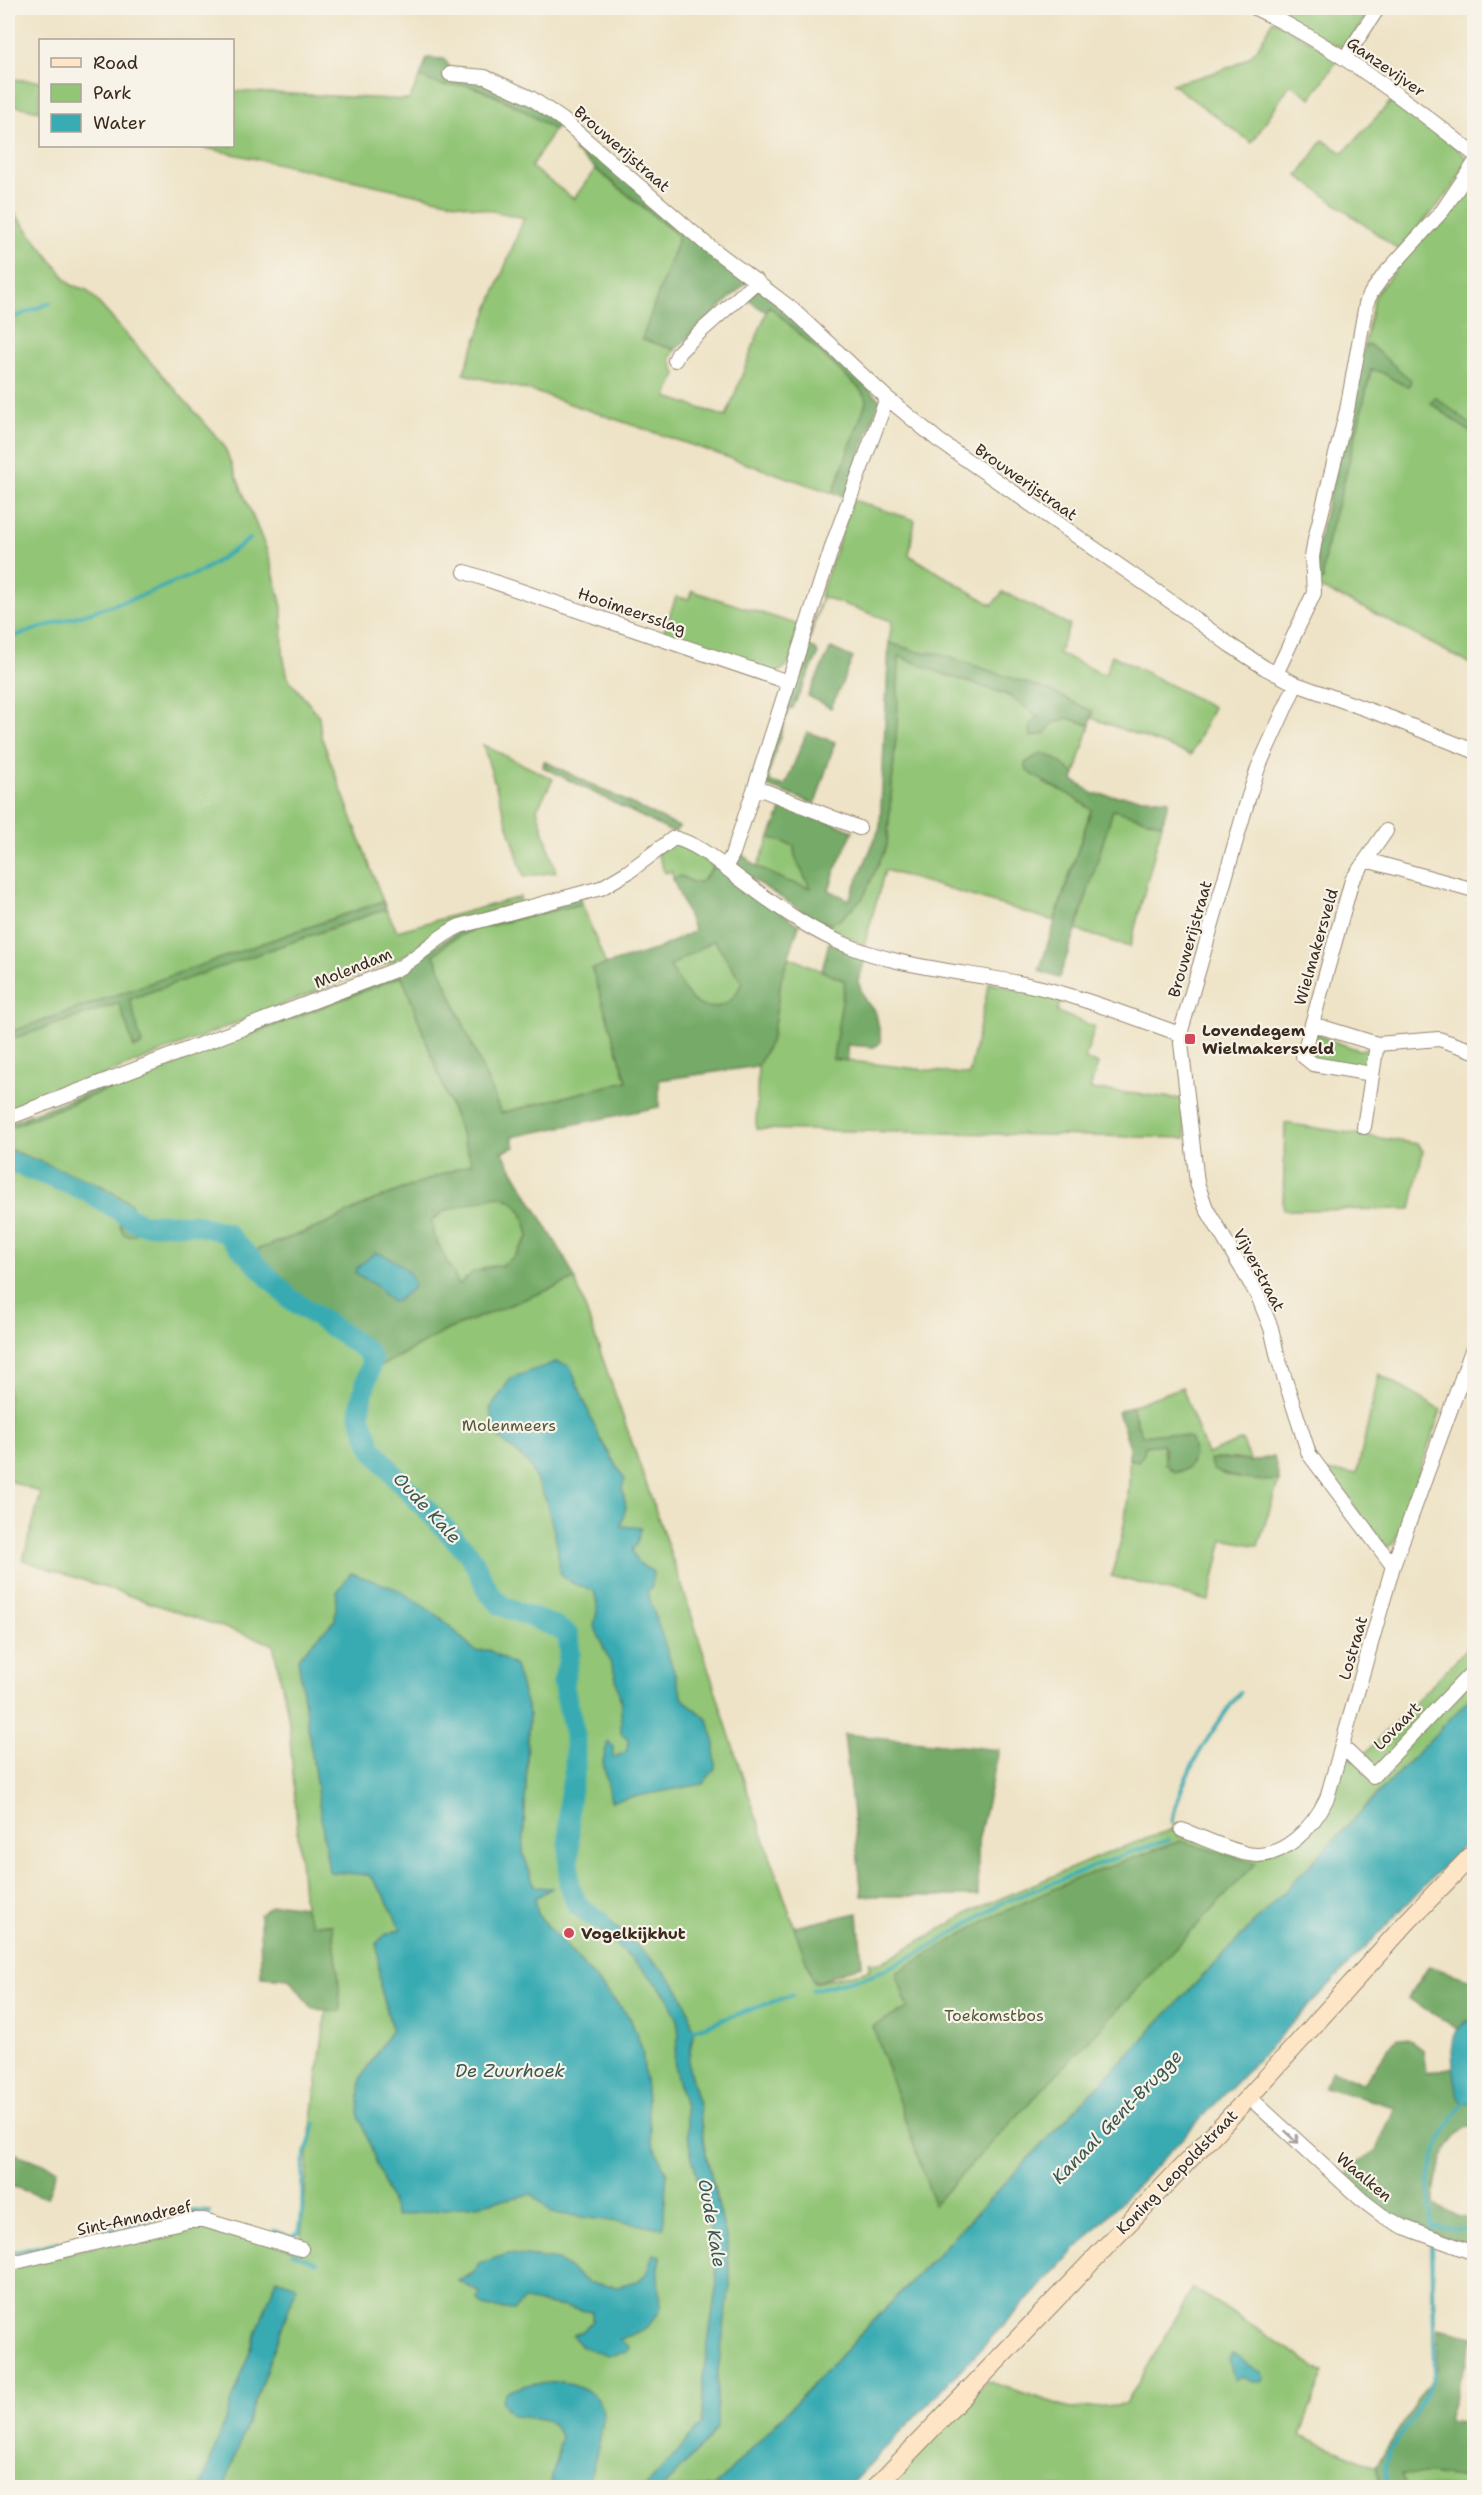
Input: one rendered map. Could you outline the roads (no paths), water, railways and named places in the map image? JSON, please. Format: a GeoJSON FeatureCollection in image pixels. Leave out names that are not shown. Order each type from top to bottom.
{"type":"FeatureCollection","features":[{"type":"Feature","properties":{"kind":"street","name":"Ganzevijver"},"geometry":{"type":"LineString","coordinates":[[1255,8],[1345,58],[1396,92],[1474,154]]}},
{"type":"Feature","properties":{"kind":"street"},"geometry":{"type":"LineString","coordinates":[[1345,58],[1378,8]]}},
{"type":"Feature","properties":{"kind":"street","name":"Brouwerijstraat"},"geometry":{"type":"LineString","coordinates":[[450,74],[485,77],[531,98],[563,120],[705,243],[757,281],[817,331],[887,398],[938,441],[1230,645],[1296,684],[1391,717],[1474,752]]}},
{"type":"Feature","properties":{"kind":"street"},"geometry":{"type":"LineString","coordinates":[[1276,674],[1314,594],[1312,557],[1315,539],[1347,410],[1366,304],[1377,283],[1443,210],[1474,164]]}},
{"type":"Feature","properties":{"kind":"street"},"geometry":{"type":"LineString","coordinates":[[675,360],[689,342],[757,281]]}},
{"type":"Feature","properties":{"kind":"street"},"geometry":{"type":"LineString","coordinates":[[887,398],[834,541],[755,787],[733,853],[725,868],[805,924],[838,942],[870,954],[941,971],[1024,984],[1075,997],[1180,1034]]}},
{"type":"Feature","properties":{"kind":"street","name":"Hooimeersslag"},"geometry":{"type":"LineString","coordinates":[[465,572],[788,682]]}},
{"type":"Feature","properties":{"kind":"street","name":"Brouwerijstraat"},"geometry":{"type":"LineString","coordinates":[[1180,1034],[1258,768],[1296,684]]}},
{"type":"Feature","properties":{"kind":"street"},"geometry":{"type":"LineString","coordinates":[[755,787],[859,828]]}},
{"type":"Feature","properties":{"kind":"street","name":"Wielmakersveld"},"geometry":{"type":"LineString","coordinates":[[1386,831],[1352,880],[1312,1024],[1377,1044],[1439,1039],[1474,1051]]}},
{"type":"Feature","properties":{"kind":"street","name":"Molendam"},"geometry":{"type":"LineString","coordinates":[[8,1118],[395,970],[411,961],[438,938],[460,926],[601,888],[628,872],[674,838],[689,843],[725,868]]}},
{"type":"Feature","properties":{"kind":"street"},"geometry":{"type":"LineString","coordinates":[[1366,860],[1474,890]]}},
{"type":"Feature","properties":{"kind":"street"},"geometry":{"type":"LineString","coordinates":[[1312,1024],[1303,1056],[1306,1059],[1313,1064],[1372,1074]]}},
{"type":"Feature","properties":{"kind":"street","name":"Vijverstraat"},"geometry":{"type":"LineString","coordinates":[[1180,1034],[1197,1183],[1206,1208],[1258,1296],[1271,1328],[1278,1358],[1309,1454],[1393,1566]]}},
{"type":"Feature","properties":{"kind":"street"},"geometry":{"type":"LineString","coordinates":[[1364,1127],[1377,1044]]}},
{"type":"Feature","properties":{"kind":"street","name":"Lostraat"},"geometry":{"type":"LineString","coordinates":[[1182,1830],[1249,1854],[1274,1852],[1299,1836],[1321,1811],[1327,1798],[1393,1566],[1474,1345]]}},
{"type":"Feature","properties":{"kind":"street","name":"Lovaart"},"geometry":{"type":"LineString","coordinates":[[1341,1750],[1348,1752],[1373,1776],[1474,1670]]}},
{"type":"Feature","properties":{"kind":"street","name":"Koning Leopoldstraat"},"geometry":{"type":"LineString","coordinates":[[875,2487],[1249,2097],[1408,1921],[1474,1853]]}},
{"type":"Feature","properties":{"kind":"street","name":"Waalken"},"geometry":{"type":"LineString","coordinates":[[1249,2097],[1362,2200],[1383,2216],[1404,2227],[1474,2253]]}},
{"type":"Feature","properties":{"kind":"street","name":"Sint-Annadreef"},"geometry":{"type":"LineString","coordinates":[[8,2264],[189,2220],[204,2220],[301,2248]]}},
{"type":"Feature","properties":{"kind":"water"},"geometry":{"type":"Polygon","coordinates":[[[374,1253],[400,1265],[411,1276],[414,1287],[397,1301],[392,1302],[375,1285],[355,1273],[356,1269],[374,1253]]]}},
{"type":"Feature","properties":{"kind":"water","name":"Molenmeers"},"geometry":{"type":"Polygon","coordinates":[[[556,1362],[570,1366],[599,1437],[625,1480],[622,1487],[626,1507],[621,1526],[641,1528],[637,1544],[632,1550],[638,1563],[653,1572],[652,1587],[647,1591],[683,1699],[708,1720],[715,1744],[715,1768],[703,1784],[611,1801],[603,1762],[608,1741],[613,1746],[613,1758],[627,1751],[628,1740],[621,1733],[621,1703],[615,1674],[594,1625],[598,1607],[594,1591],[574,1584],[560,1574],[557,1544],[546,1500],[528,1463],[497,1436],[490,1409],[511,1378],[556,1362]]]}},
{"type":"Feature","properties":{"kind":"water","name":"De Zuurhoek"},"geometry":{"type":"Polygon","coordinates":[[[351,1573],[399,1590],[441,1618],[475,1651],[489,1650],[515,1666],[529,1713],[523,1853],[535,1887],[552,1888],[535,1898],[538,1915],[630,2018],[642,2049],[651,2140],[667,2174],[663,2228],[552,2213],[532,2194],[396,2216],[358,2113],[361,2078],[392,2029],[380,1985],[377,1943],[385,1935],[401,1929],[384,1895],[369,1875],[329,1872],[298,1658],[335,1620],[337,1592],[351,1573]]]}},
{"type":"Feature","properties":{"kind":"water","name":"Kanaal Gent-Brugge"},"geometry":{"type":"Polygon","coordinates":[[[1474,1694],[1474,1834],[848,2487],[715,2487],[1180,2000],[1474,1694]]]}},
{"type":"Feature","properties":{"kind":"water"},"geometry":{"type":"Polygon","coordinates":[[[577,1905],[600,1912],[665,1972],[680,1991],[690,2014],[693,2036],[688,2060],[689,2070],[699,2105],[704,2146],[727,2242],[730,2284],[717,2378],[717,2427],[709,2439],[663,2487],[645,2487],[702,2424],[703,2377],[717,2283],[714,2244],[690,2149],[685,2107],[676,2073],[674,2059],[679,2035],[677,2018],[668,1998],[655,1981],[591,1922],[577,1905]]]}},
{"type":"Feature","properties":{"kind":"water"},"geometry":{"type":"Polygon","coordinates":[[[1474,2020],[1474,2103],[1463,2104],[1458,2097],[1454,2076],[1453,2041],[1463,2024],[1474,2020]]]}},
{"type":"Feature","properties":{"kind":"water"},"geometry":{"type":"Polygon","coordinates":[[[509,2254],[557,2260],[589,2283],[618,2286],[638,2281],[646,2274],[653,2254],[661,2256],[658,2272],[660,2311],[647,2328],[619,2340],[629,2347],[627,2352],[607,2356],[581,2346],[573,2335],[583,2331],[592,2321],[592,2312],[524,2300],[514,2310],[484,2307],[478,2300],[481,2293],[458,2281],[473,2274],[479,2263],[509,2254]]]}},
{"type":"Feature","properties":{"kind":"water"},"geometry":{"type":"Polygon","coordinates":[[[276,2279],[297,2286],[224,2487],[201,2487],[276,2279]]]}},
{"type":"Feature","properties":{"kind":"water"},"geometry":{"type":"Polygon","coordinates":[[[1233,2354],[1252,2368],[1262,2372],[1264,2379],[1261,2382],[1252,2382],[1242,2376],[1234,2380],[1229,2360],[1233,2354]]]}},
{"type":"Feature","properties":{"kind":"water"},"geometry":{"type":"Polygon","coordinates":[[[563,2382],[589,2392],[601,2404],[603,2412],[592,2473],[585,2487],[560,2487],[551,2481],[561,2438],[556,2429],[548,2421],[513,2414],[502,2401],[506,2392],[526,2385],[563,2382]]]}},
{"type":"Feature","properties":{"kind":"waterway"},"geometry":{"type":"LineString","coordinates":[[8,320],[50,303]]}},
{"type":"Feature","properties":{"kind":"waterway"},"geometry":{"type":"LineString","coordinates":[[8,638],[138,597],[202,571],[250,539]]}},
{"type":"Feature","properties":{"kind":"waterway","name":"Oude Kale"},"geometry":{"type":"LineString","coordinates":[[8,1161],[87,1191],[141,1224],[194,1224],[226,1233],[289,1298],[366,1350],[372,1360],[361,1401],[360,1416],[372,1448],[394,1475],[470,1555],[490,1594],[502,1606],[556,1627],[568,1635],[570,1653],[563,1683],[575,1735],[575,1768],[569,1800],[569,1883],[577,1905],[600,1921]]}},
{"type":"Feature","properties":{"kind":"waterway"},"geometry":{"type":"LineString","coordinates":[[1172,1822],[1182,1786],[1190,1770],[1209,1737],[1240,1692]]}},
{"type":"Feature","properties":{"kind":"waterway"},"geometry":{"type":"LineString","coordinates":[[812,1990],[874,1975],[928,1948],[1002,1903],[1128,1853],[1169,1840]]}},
{"type":"Feature","properties":{"kind":"waterway"},"geometry":{"type":"LineString","coordinates":[[688,2032],[792,1995]]}},
{"type":"Feature","properties":{"kind":"waterway"},"geometry":{"type":"LineString","coordinates":[[1432,2230],[1429,2190],[1431,2168],[1442,2138],[1463,2104]]}},
{"type":"Feature","properties":{"kind":"waterway"},"geometry":{"type":"LineString","coordinates":[[274,2230],[291,2237],[299,2232],[303,2165],[315,2124]]}},
{"type":"Feature","properties":{"kind":"waterway"},"geometry":{"type":"LineString","coordinates":[[187,2211],[210,2212]]}},
{"type":"Feature","properties":{"kind":"waterway"},"geometry":{"type":"LineString","coordinates":[[125,2226],[163,2216]]}},
{"type":"Feature","properties":{"kind":"waterway"},"geometry":{"type":"LineString","coordinates":[[1432,2225],[1459,2230],[1474,2229]]}},
{"type":"Feature","properties":{"kind":"waterway"},"geometry":{"type":"LineString","coordinates":[[94,2233],[117,2228]]}},
{"type":"Feature","properties":{"kind":"waterway"},"geometry":{"type":"LineString","coordinates":[[8,2254],[59,2242]]}},
{"type":"Feature","properties":{"kind":"waterway"},"geometry":{"type":"LineString","coordinates":[[1388,2488],[1384,2466],[1388,2454],[1425,2398],[1435,2369],[1432,2244]]}},
{"type":"Feature","properties":{"kind":"waterway"},"geometry":{"type":"LineString","coordinates":[[293,2253],[317,2263]]}},
{"type":"Feature","properties":{"kind":"place","name":"Lovendegem Wielmakersveld"},"geometry":{"type":"Point","coordinates":[1190,1039]}},
{"type":"Feature","properties":{"kind":"place","name":"Vogelkijkhut"},"geometry":{"type":"Point","coordinates":[569,1933]}},
{"type":"Feature","properties":{"kind":"park label","name":"Toekomstbos"},"geometry":{"type":"Point","coordinates":[994,2015]}}]}
